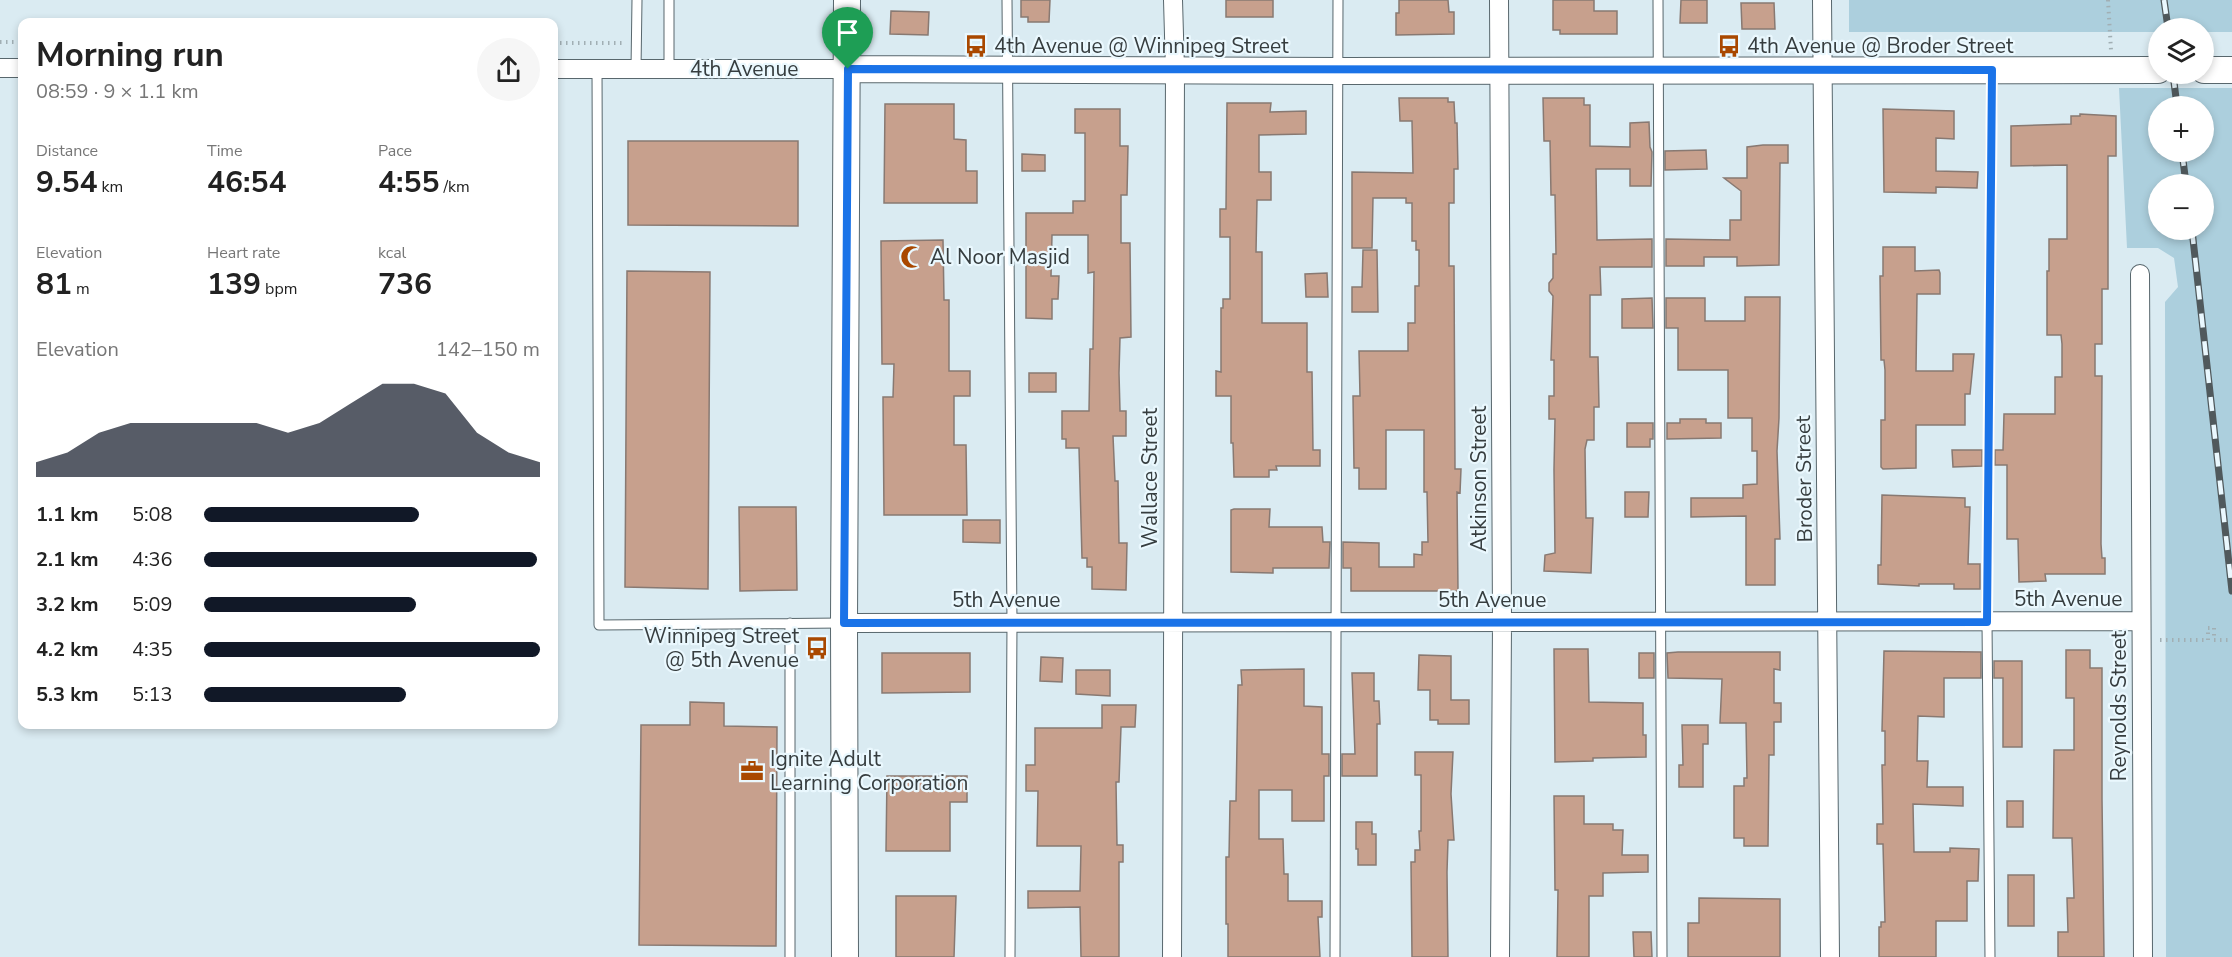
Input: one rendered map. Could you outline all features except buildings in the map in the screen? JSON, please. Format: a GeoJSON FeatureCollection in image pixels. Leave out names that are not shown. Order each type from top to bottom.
{"type":"FeatureCollection","features":[{"type":"Feature","properties":{"kind":"street"},"geometry":{"type":"LineString","coordinates":[[845,957],[847,0]]}},
{"type":"Feature","properties":{"kind":"street","name":"Wallace Street"},"geometry":{"type":"LineString","coordinates":[[1172,957],[1175,70],[1173,0]]}},
{"type":"Feature","properties":{"kind":"street","name":"Atkinson Street"},"geometry":{"type":"LineString","coordinates":[[1499,0],[1502,622],[1500,957]]}},
{"type":"Feature","properties":{"kind":"street","name":"Broder Street"},"geometry":{"type":"LineString","coordinates":[[1822,0],[1830,957]]}},
{"type":"Feature","properties":{"kind":"street"},"geometry":{"type":"LineString","coordinates":[[0,68],[18,68]]}},
{"type":"Feature","properties":{"kind":"street","name":"4th Avenue"},"geometry":{"type":"LineString","coordinates":[[558,69],[2148,70]]}},
{"type":"Feature","properties":{"kind":"street"},"geometry":{"type":"LineString","coordinates":[[2214,70],[2232,70]]}},
{"type":"Feature","properties":{"kind":"street","name":"Reynolds Street"},"geometry":{"type":"LineString","coordinates":[[2140,274],[2143,957]]}},
{"type":"Feature","properties":{"kind":"street","name":"5th Avenue"},"geometry":{"type":"LineString","coordinates":[[844,623],[2141,621]]}},
{"type":"Feature","properties":{"kind":"lane"},"geometry":{"type":"LineString","coordinates":[[636,69],[638,0]]}},
{"type":"Feature","properties":{"kind":"lane"},"geometry":{"type":"LineString","coordinates":[[669,0],[669,69]]}},
{"type":"Feature","properties":{"kind":"lane"},"geometry":{"type":"LineString","coordinates":[[1007,0],[1011,623],[1010,957]]}},
{"type":"Feature","properties":{"kind":"lane"},"geometry":{"type":"LineString","coordinates":[[1335,957],[1338,0]]}},
{"type":"Feature","properties":{"kind":"lane"},"geometry":{"type":"LineString","coordinates":[[1658,0],[1662,957]]}},
{"type":"Feature","properties":{"kind":"lane"},"geometry":{"type":"LineString","coordinates":[[597,69],[599,625],[844,623]]}},
{"type":"Feature","properties":{"kind":"lane"},"geometry":{"type":"LineString","coordinates":[[1990,957],[1987,622],[1992,70]]}},
{"type":"Feature","properties":{"kind":"lane"},"geometry":{"type":"LineString","coordinates":[[790,623],[790,957]]}},
{"type":"Feature","properties":{"kind":"path"},"geometry":{"type":"LineString","coordinates":[[2108,0],[2112,70]]}},
{"type":"Feature","properties":{"kind":"path"},"geometry":{"type":"LineString","coordinates":[[0,42],[18,42]]}},
{"type":"Feature","properties":{"kind":"path"},"geometry":{"type":"LineString","coordinates":[[558,43],[636,43]]}},
{"type":"Feature","properties":{"kind":"path"},"geometry":{"type":"LineString","coordinates":[[2141,640],[2208,640],[2208,628],[2214,628],[2214,640],[2232,640]]}},
{"type":"Feature","properties":{"kind":"shaded area"},"geometry":{"type":"Polygon","coordinates":[[[1849,0],[2232,0],[2232,32],[2214,32],[2214,18],[2148,18],[2148,32],[1849,32],[1849,0]]]}},
{"type":"Feature","properties":{"kind":"shaded area"},"geometry":{"type":"Polygon","coordinates":[[[2119,88],[2232,88],[2232,957],[2166,957],[2165,302],[2178,287],[2174,258],[2158,248],[2127,248],[2119,88]]]}},
{"type":"Feature","properties":{"kind":"railway"},"geometry":{"type":"LineString","coordinates":[[2164,0],[2167,18]]}},
{"type":"Feature","properties":{"kind":"railway"},"geometry":{"type":"LineString","coordinates":[[2174,84],[2176,96]]}},
{"type":"Feature","properties":{"kind":"railway"},"geometry":{"type":"LineString","coordinates":[[2183,162],[2185,174]]}},
{"type":"Feature","properties":{"kind":"railway"},"geometry":{"type":"LineString","coordinates":[[2193,240],[2232,591]]}},
{"type":"Feature","properties":{"kind":"place","name":"4th Avenue @ Winnipeg Street"},"geometry":{"type":"Point","coordinates":[976,46]}},
{"type":"Feature","properties":{"kind":"place","name":"4th Avenue @ Broder Street"},"geometry":{"type":"Point","coordinates":[1729,46]}},
{"type":"Feature","properties":{"kind":"place","name":"Al Noor Masjid"},"geometry":{"type":"Point","coordinates":[912,257]}},
{"type":"Feature","properties":{"kind":"place","name":"Winnipeg Street @ 5th Avenue"},"geometry":{"type":"Point","coordinates":[817,648]}},
{"type":"Feature","properties":{"kind":"place","name":"Ignite Adult Learning Corporation"},"geometry":{"type":"Point","coordinates":[752,771]}},
{"type":"Feature","properties":{"kind":"route"},"geometry":{"type":"LineString","coordinates":[[848,69],[1992,70],[1987,622],[844,623],[848,69]]}}]}
